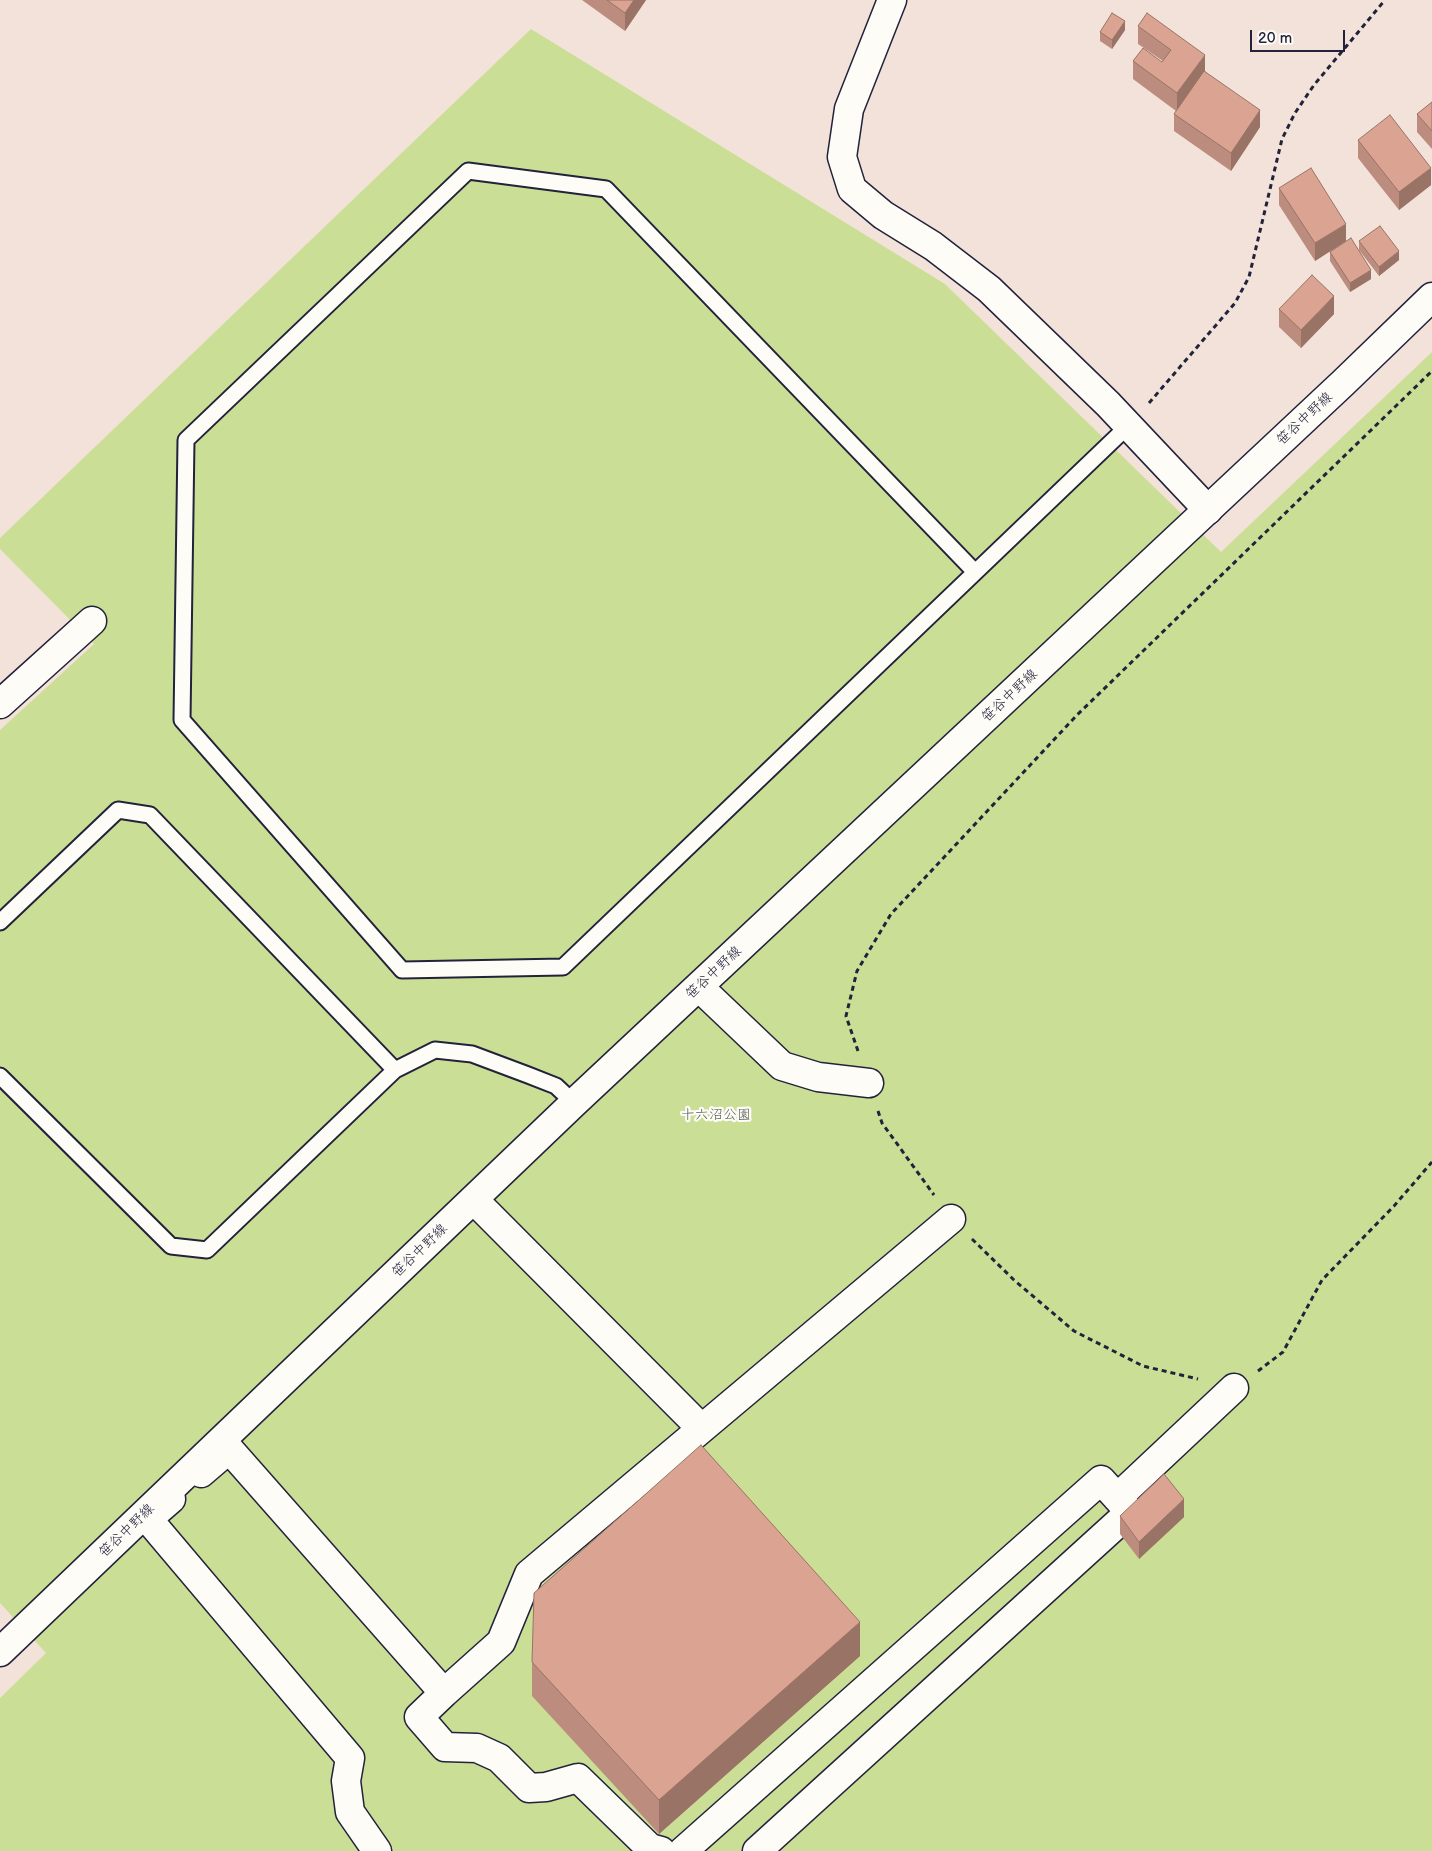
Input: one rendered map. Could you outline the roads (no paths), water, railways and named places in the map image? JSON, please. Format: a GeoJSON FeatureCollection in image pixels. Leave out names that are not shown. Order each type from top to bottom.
{"type":"FeatureCollection","features":[{"type":"Feature","properties":{"kind":"street"},"geometry":{"type":"LineString","coordinates":[[892,0],[849,109],[842,157],[852,189],[884,215],[934,246],[989,289],[1128,426],[1208,510]]}},
{"type":"Feature","properties":{"kind":"street","name":"笹谷中野線"},"geometry":{"type":"LineString","coordinates":[[3,1642],[474,1200],[574,1102],[1208,510],[1432,297]]}},
{"type":"Feature","properties":{"kind":"street"},"geometry":{"type":"LineString","coordinates":[[0,704],[92,621]]}},
{"type":"Feature","properties":{"kind":"street"},"geometry":{"type":"LineString","coordinates":[[699,987],[782,1066],[818,1077],[869,1083]]}},
{"type":"Feature","properties":{"kind":"street"},"geometry":{"type":"LineString","coordinates":[[474,1200],[701,1428]]}},
{"type":"Feature","properties":{"kind":"street"},"geometry":{"type":"LineString","coordinates":[[661,1851],[650,1848],[578,1778],[546,1787],[529,1788],[499,1758],[477,1748],[445,1747],[418,1717],[501,1642],[529,1574],[952,1219]]}},
{"type":"Feature","properties":{"kind":"street"},"geometry":{"type":"LineString","coordinates":[[1117,1498],[1234,1388]]}},
{"type":"Feature","properties":{"kind":"street"},"geometry":{"type":"LineString","coordinates":[[378,1851],[350,1812],[346,1781],[350,1758],[148,1519],[229,1449],[444,1693]]}},
{"type":"Feature","properties":{"kind":"street"},"geometry":{"type":"LineString","coordinates":[[683,1851],[1101,1480],[1130,1512],[757,1851]]}},
{"type":"Feature","properties":{"kind":"lane"},"geometry":{"type":"LineString","coordinates":[[976,572],[606,189],[468,171],[186,440],[182,720],[402,970],[564,967],[976,572],[1128,426]]}},
{"type":"Feature","properties":{"kind":"lane"},"geometry":{"type":"LineString","coordinates":[[0,922],[118,810],[150,815],[395,1070]]}},
{"type":"Feature","properties":{"kind":"lane"},"geometry":{"type":"LineString","coordinates":[[0,1076],[170,1246],[207,1250],[395,1070],[435,1050],[472,1054],[556,1086],[574,1102]]}},
{"type":"Feature","properties":{"kind":"park label","name":"十六沼公園"},"geometry":{"type":"Point","coordinates":[716,1115]}}]}
